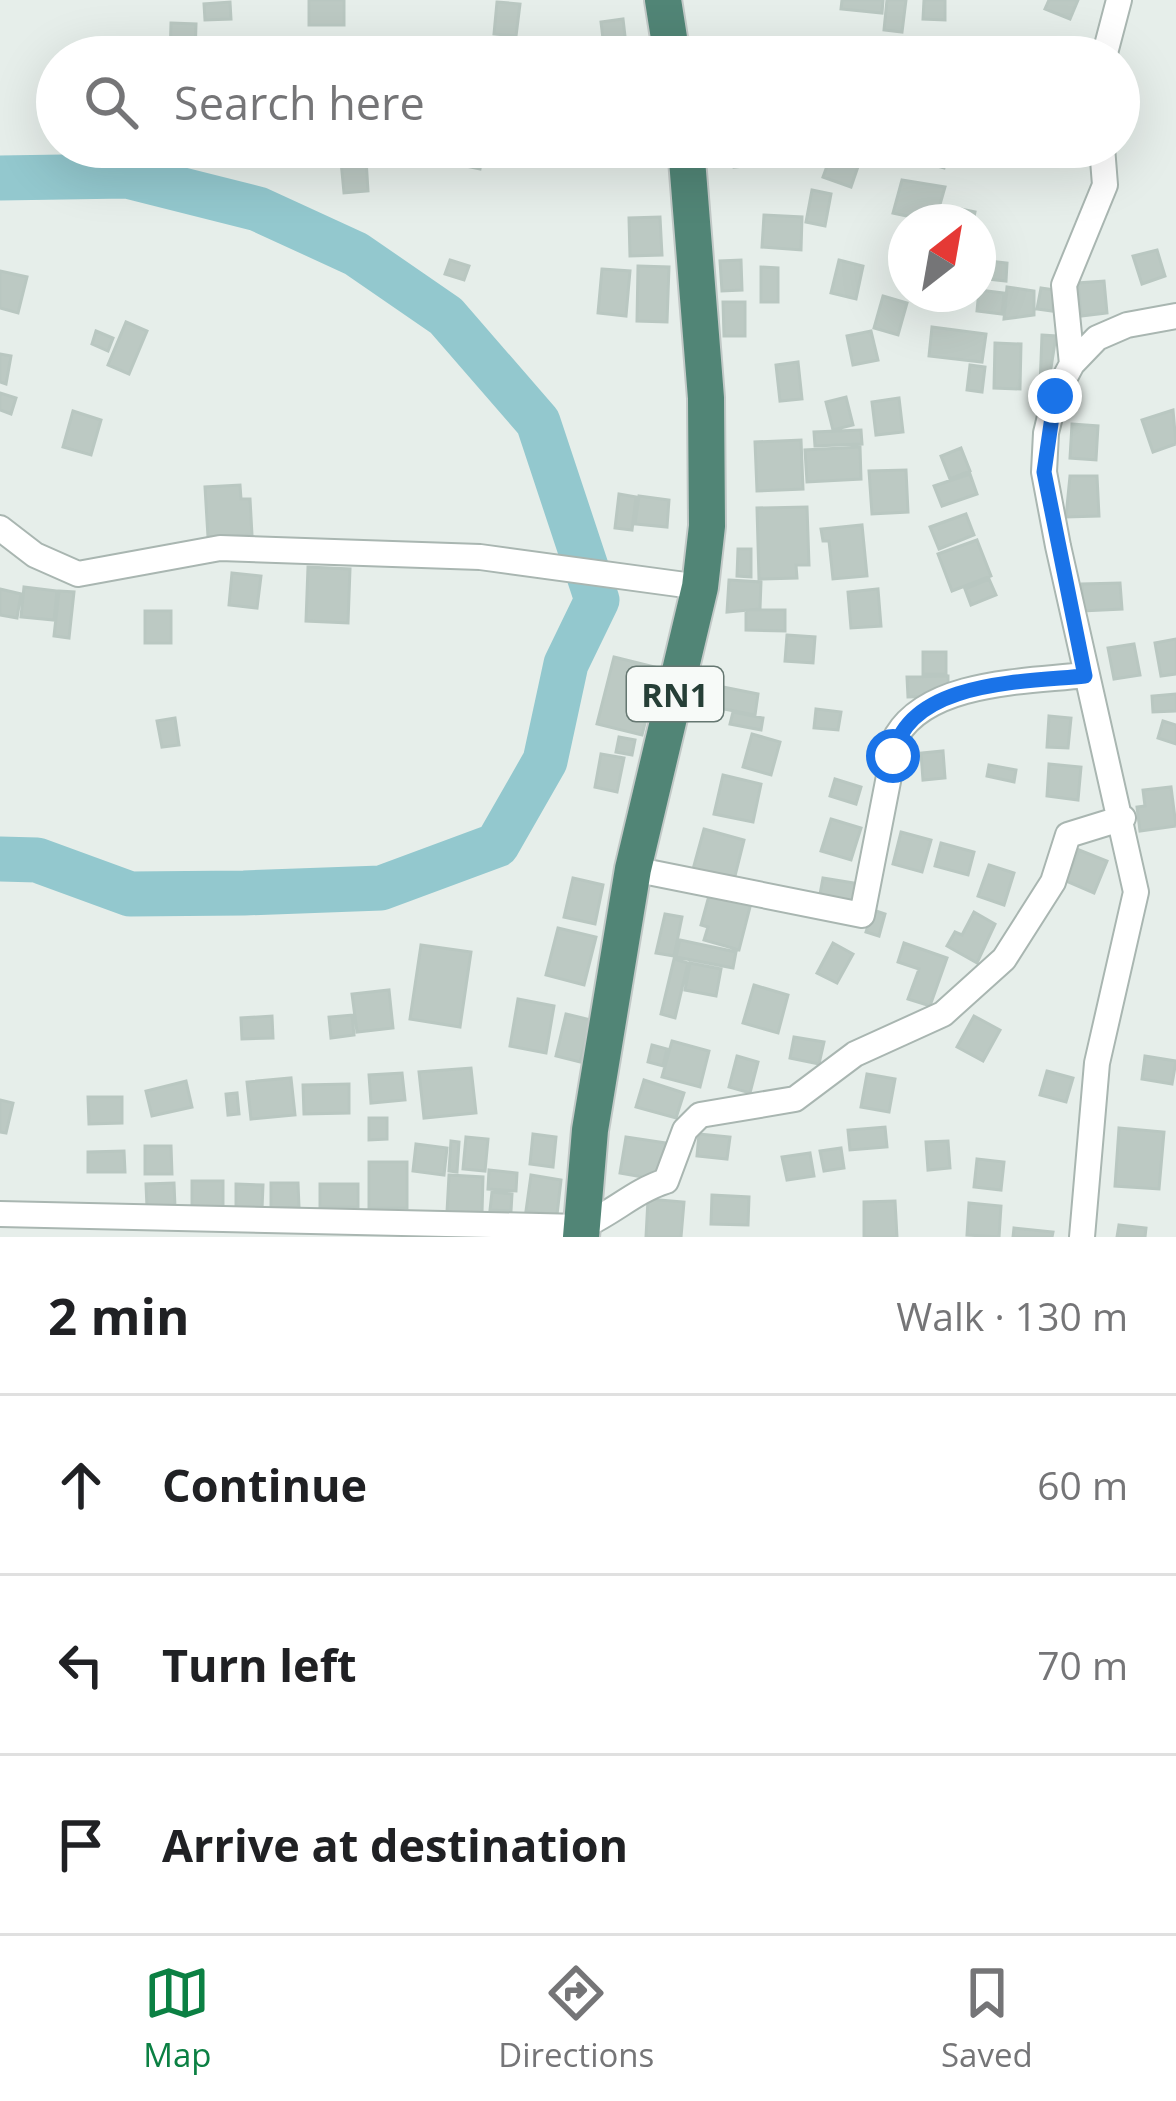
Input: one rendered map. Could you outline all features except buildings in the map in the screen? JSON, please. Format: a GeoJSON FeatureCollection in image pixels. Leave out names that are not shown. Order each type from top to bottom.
{"type":"FeatureCollection","features":[{"type":"Feature","properties":{"kind":"highway"},"geometry":{"type":"LineString","coordinates":[[663,0],[669,36]]}},
{"type":"Feature","properties":{"kind":"highway","name":"RN1"},"geometry":{"type":"LineString","coordinates":[[581,1232],[590,1130],[633,869],[700,587],[707,417],[688,168]]}},
{"type":"Feature","properties":{"kind":"street"},"geometry":{"type":"LineString","coordinates":[[1110,36],[1119,0]]}},
{"type":"Feature","properties":{"kind":"street"},"geometry":{"type":"LineString","coordinates":[[1072,364],[1064,285],[1105,185],[1104,168]]}},
{"type":"Feature","properties":{"kind":"street"},"geometry":{"type":"LineString","coordinates":[[1082,1237],[1094,1080],[1136,892],[1123,818],[1085,676],[1044,472],[1055,396],[1072,364],[1097,338],[1126,325],[1176,316]]}},
{"type":"Feature","properties":{"kind":"street"},"geometry":{"type":"LineString","coordinates":[[0,528],[46,562],[78,574],[220,548],[480,556],[700,587]]}},
{"type":"Feature","properties":{"kind":"street"},"geometry":{"type":"LineString","coordinates":[[633,869],[862,915],[897,735],[905,722],[974,689],[1085,676]]}},
{"type":"Feature","properties":{"kind":"street"},"geometry":{"type":"LineString","coordinates":[[0,1214],[581,1232],[638,1191],[666,1181],[685,1130],[700,1115],[795,1099],[855,1054],[944,1014],[1004,959],[1053,882],[1068,836],[1123,818]]}},
{"type":"Feature","properties":{"kind":"waterway"},"geometry":{"type":"LineString","coordinates":[[0,178],[127,176],[258,209],[356,254],[446,316],[538,422],[597,600],[566,664],[545,761],[497,845],[381,888],[244,893],[130,894],[37,860],[0,859]]}},
{"type":"Feature","properties":{"kind":"route"},"geometry":{"type":"LineString","coordinates":[[893,756],[905,722],[925,709],[974,689],[1085,676],[1044,472],[1046,433],[1055,396]]}}]}
